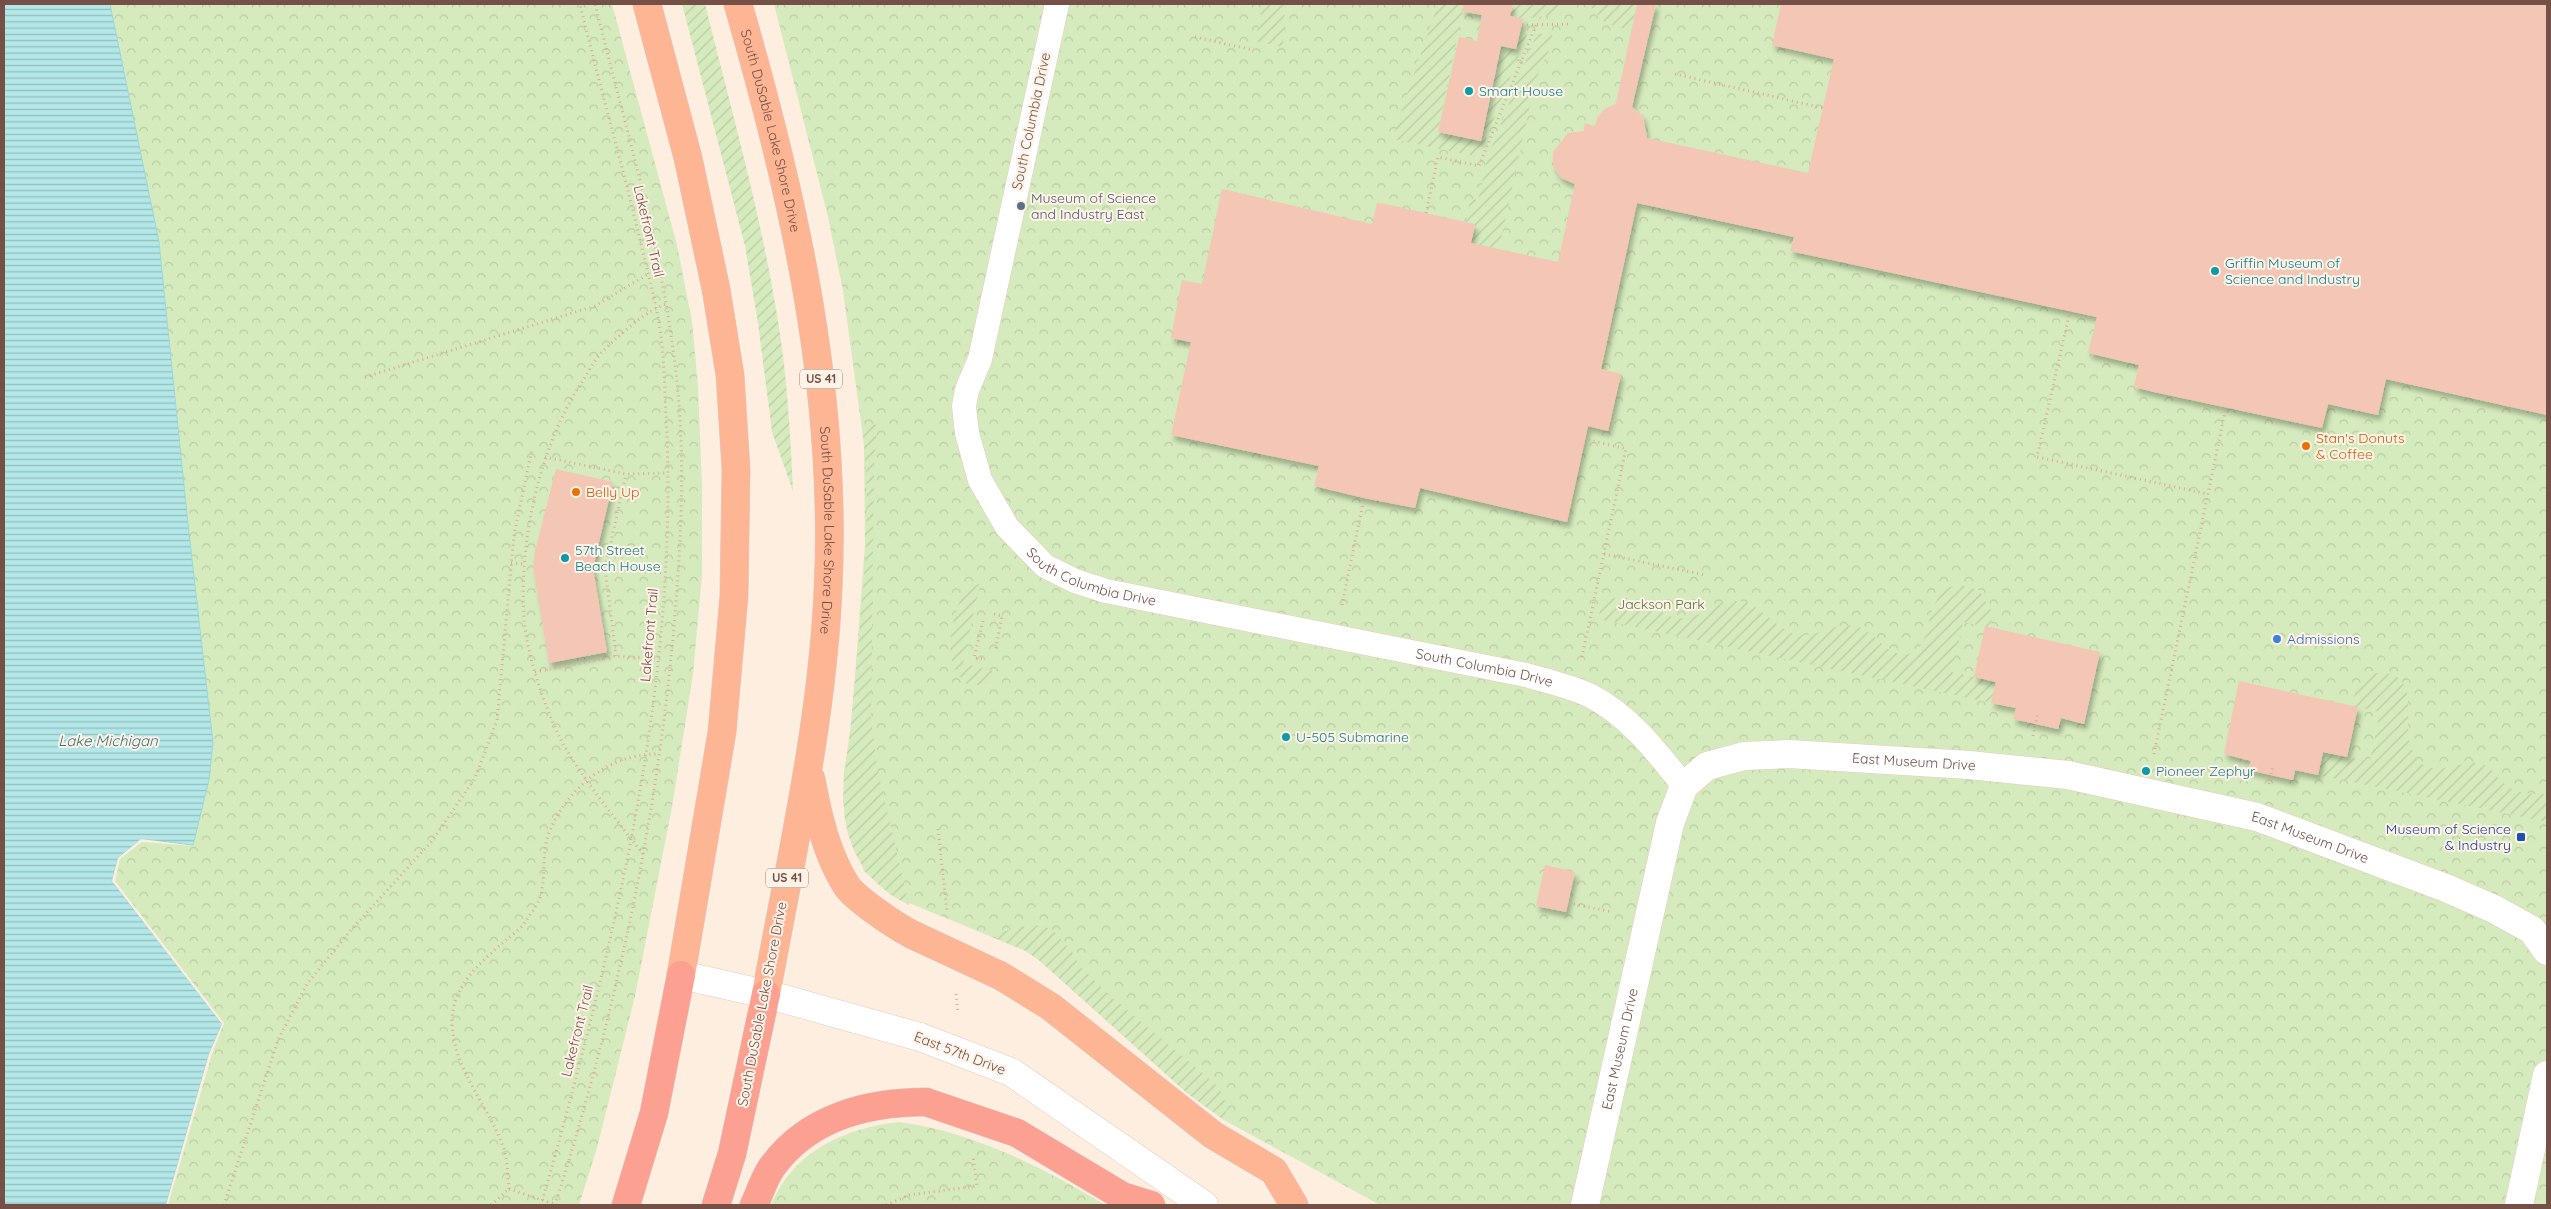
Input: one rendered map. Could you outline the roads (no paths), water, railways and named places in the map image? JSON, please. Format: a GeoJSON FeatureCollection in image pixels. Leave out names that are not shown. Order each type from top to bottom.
{"type":"FeatureCollection","features":[{"type":"Feature","properties":{"kind":"highway"},"geometry":{"type":"LineString","coordinates":[[626,1205],[654,1113],[681,975],[722,732],[734,596],[736,469],[730,375],[716,289],[688,158],[647,4]]}},
{"type":"Feature","properties":{"kind":"highway","name":"South DuSable Lake Shore Drive"},"geometry":{"type":"LineString","coordinates":[[716,1205],[732,1154],[766,994],[808,763],[818,697],[828,590],[827,479],[821,380],[807,286],[765,98],[738,4]]}},
{"type":"Feature","properties":{"kind":"highway"},"geometry":{"type":"LineString","coordinates":[[808,763],[821,830],[847,887],[894,925],[1001,976],[1051,1007],[1213,1135],[1274,1171],[1294,1205]]}},
{"type":"Feature","properties":{"kind":"highway"},"geometry":{"type":"LineString","coordinates":[[754,1205],[771,1168],[792,1144],[810,1130],[855,1110],[894,1102],[926,1102],[1017,1133],[1122,1196],[1151,1205]]}},
{"type":"Feature","properties":{"kind":"street","name":"East Museum Drive"},"geometry":{"type":"LineString","coordinates":[[1584,1205],[1670,823],[1684,786],[1707,766],[1744,756],[1789,754],[1970,765],[2068,775],[2256,817],[2446,888],[2494,909],[2532,930],[2547,950]]}},
{"type":"Feature","properties":{"kind":"street","name":"East 57th Drive"},"geometry":{"type":"LineString","coordinates":[[681,975],[766,994],[920,1037],[1011,1072],[1204,1205]]}},
{"type":"Feature","properties":{"kind":"street"},"geometry":{"type":"LineString","coordinates":[[2520,1205],[2547,1075]]}},
{"type":"Feature","properties":{"kind":"lane","name":"South Columbia Drive"},"geometry":{"type":"LineString","coordinates":[[1057,4],[980,359],[967,390],[964,406],[967,433],[980,480],[1007,527],[1045,566],[1074,581],[1106,591],[1526,675],[1566,686],[1590,696],[1633,727],[1684,786]]}},
{"type":"Feature","properties":{"kind":"water","name":"Lake Michigan"},"geometry":{"type":"Polygon","coordinates":[[[4,4],[110,4],[159,242],[213,743],[209,780],[193,845],[141,839],[118,858],[112,881],[222,1024],[209,1054],[166,1205],[4,1205],[4,4]]]}},
{"type":"Feature","properties":{"kind":"place","name":"Smart House"},"geometry":{"type":"Point","coordinates":[1469,91]}},
{"type":"Feature","properties":{"kind":"place","name":"Museum of Science and Industry East"},"geometry":{"type":"Point","coordinates":[1021,206]}},
{"type":"Feature","properties":{"kind":"place","name":"Griffin Museum of Science and Industry"},"geometry":{"type":"Point","coordinates":[2215,271]}},
{"type":"Feature","properties":{"kind":"place","name":"Stan's Donuts & Coffee"},"geometry":{"type":"Point","coordinates":[2306,446]}},
{"type":"Feature","properties":{"kind":"place","name":"Belly Up"},"geometry":{"type":"Point","coordinates":[576,492]}},
{"type":"Feature","properties":{"kind":"place","name":"57th Street Beach House"},"geometry":{"type":"Point","coordinates":[565,558]}},
{"type":"Feature","properties":{"kind":"place","name":"Admissions"},"geometry":{"type":"Point","coordinates":[2277,639]}},
{"type":"Feature","properties":{"kind":"place","name":"U-505 Submarine"},"geometry":{"type":"Point","coordinates":[1286,737]}},
{"type":"Feature","properties":{"kind":"place","name":"Pioneer Zephyr"},"geometry":{"type":"Point","coordinates":[2146,771]}},
{"type":"Feature","properties":{"kind":"place","name":"Museum of Science & Industry"},"geometry":{"type":"Point","coordinates":[2521,837]}},
{"type":"Feature","properties":{"kind":"park label","name":"Jackson Park"},"geometry":{"type":"Point","coordinates":[1661,604]}}]}
